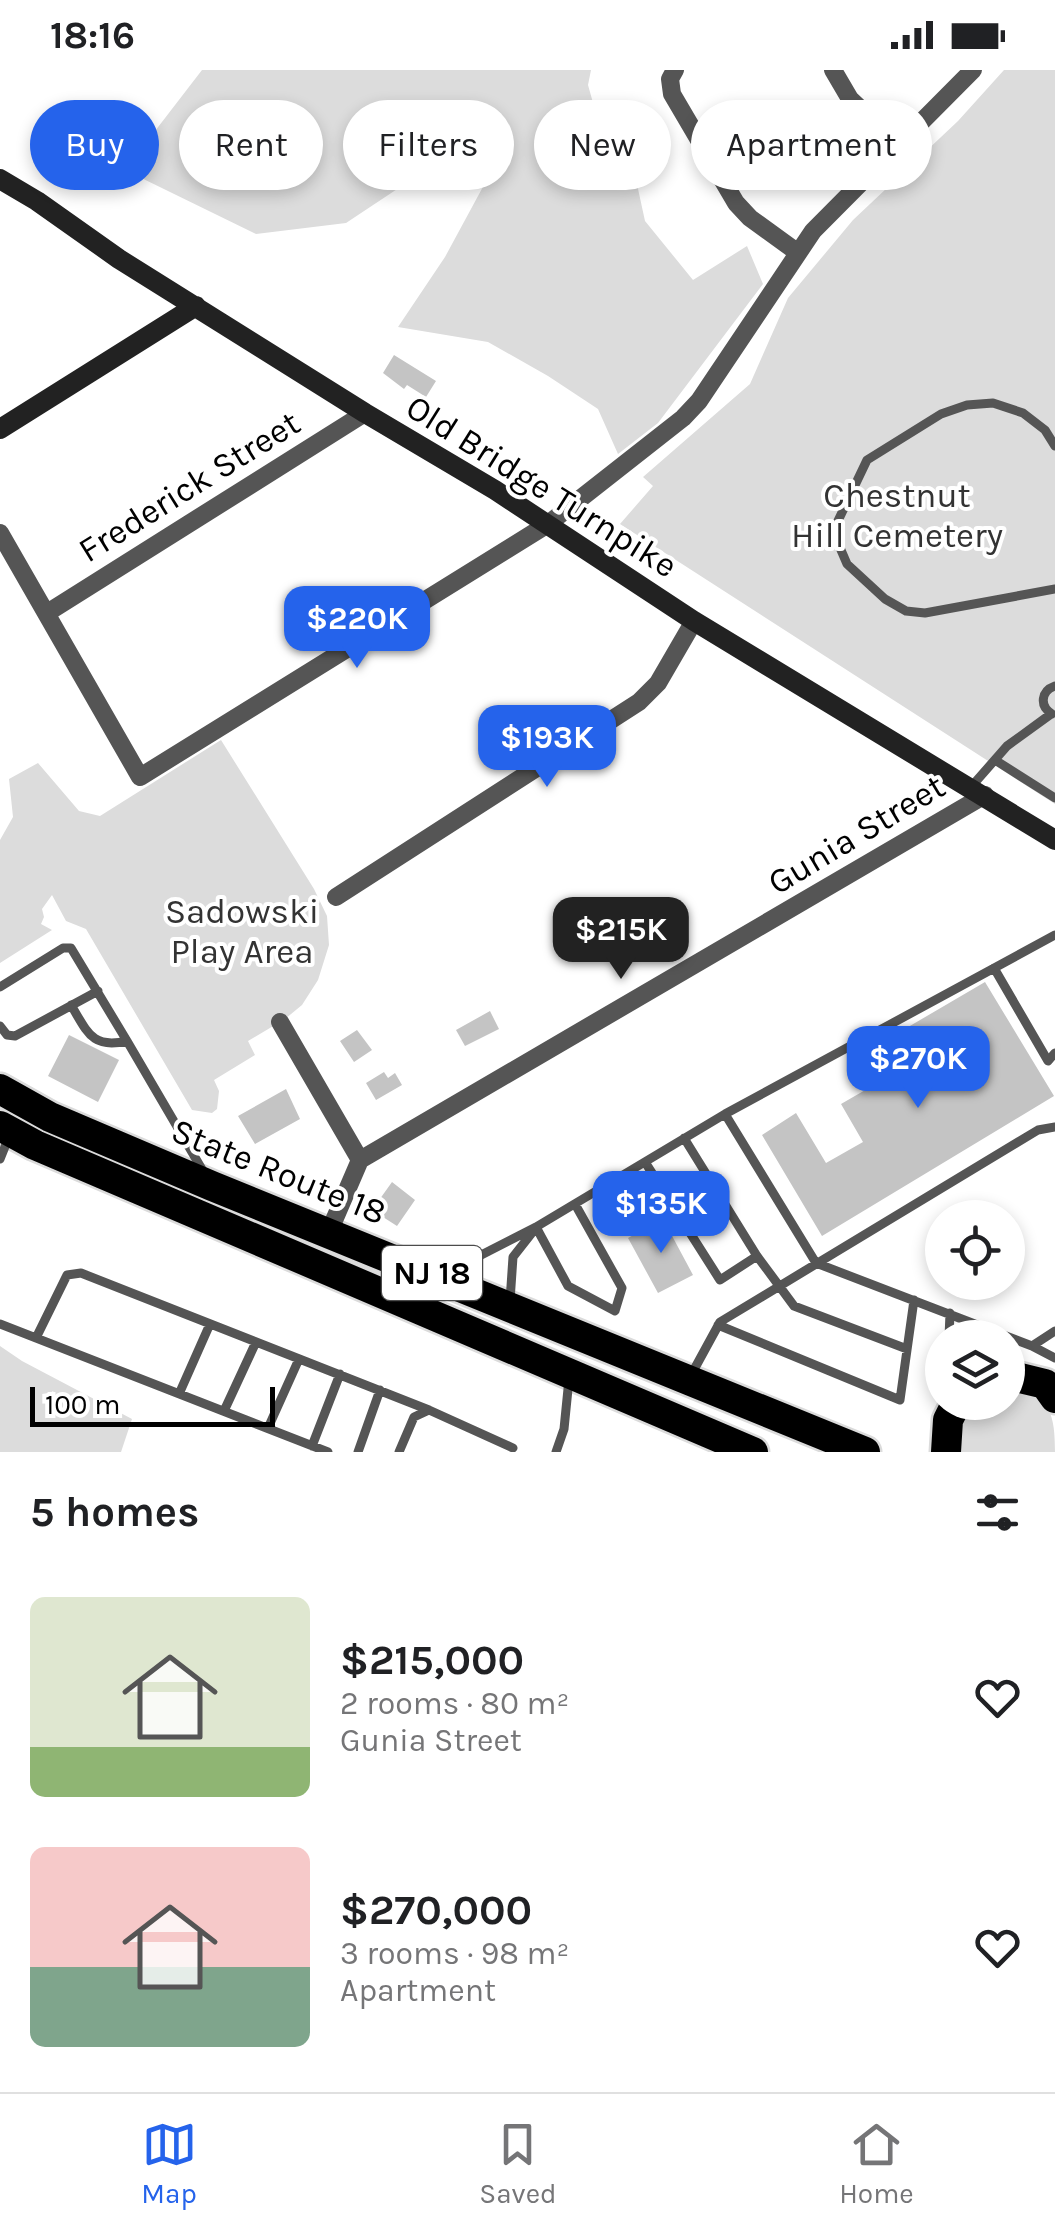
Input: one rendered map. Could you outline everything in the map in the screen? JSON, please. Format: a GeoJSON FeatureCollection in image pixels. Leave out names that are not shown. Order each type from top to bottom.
{"type":"FeatureCollection","features":[{"type":"Feature","properties":{"kind":"highway","name":"State Route 18"},"geometry":{"type":"LineString","coordinates":[[0,1089],[50,1116],[212,1186],[865,1452]]}},
{"type":"Feature","properties":{"kind":"highway","name":"State Route 18"},"geometry":{"type":"LineString","coordinates":[[4,1139],[570,1376],[731,1448]]}},
{"type":"Feature","properties":{"kind":"highway"},"geometry":{"type":"LineString","coordinates":[[1025,1379],[1045,1384],[1055,1398]]}},
{"type":"Feature","properties":{"kind":"highway"},"geometry":{"type":"LineString","coordinates":[[946,1452],[948,1420]]}},
{"type":"Feature","properties":{"kind":"street"},"geometry":{"type":"LineString","coordinates":[[675,70],[670,80],[672,94],[736,203],[797,252]]}},
{"type":"Feature","properties":{"kind":"street"},"geometry":{"type":"LineString","coordinates":[[833,70],[851,100]]}},
{"type":"Feature","properties":{"kind":"street"},"geometry":{"type":"LineString","coordinates":[[932,111],[974,70]]}},
{"type":"Feature","properties":{"kind":"street","name":"Old Bridge Turnpike"},"geometry":{"type":"LineString","coordinates":[[0,179],[118,259],[548,524],[694,621],[1055,840]]}},
{"type":"Feature","properties":{"kind":"street"},"geometry":{"type":"LineString","coordinates":[[0,534],[140,777],[548,524],[691,410],[797,252],[852,190]]}},
{"type":"Feature","properties":{"kind":"street"},"geometry":{"type":"LineString","coordinates":[[0,429],[196,306]]}},
{"type":"Feature","properties":{"kind":"street","name":"Frederick Street"},"geometry":{"type":"LineString","coordinates":[[46,613],[365,413]]}},
{"type":"Feature","properties":{"kind":"street"},"geometry":{"type":"LineString","coordinates":[[336,897],[639,702],[658,684],[694,621]]}},
{"type":"Feature","properties":{"kind":"street","name":"Gunia Street"},"geometry":{"type":"LineString","coordinates":[[360,1160],[978,791]]}},
{"type":"Feature","properties":{"kind":"street"},"geometry":{"type":"LineString","coordinates":[[280,1022],[360,1160],[330,1232]]}},
{"type":"Feature","properties":{"kind":"lane"},"geometry":{"type":"LineString","coordinates":[[1055,446],[1044,430],[1022,413],[992,403],[967,405],[941,414],[867,460],[854,480],[836,525],[847,564],[885,600],[906,612],[925,613],[1055,589]]}},
{"type":"Feature","properties":{"kind":"lane"},"geometry":{"type":"LineString","coordinates":[[978,791],[995,760],[1024,732],[1053,714],[1045,708],[1043,698],[1055,686]]}},
{"type":"Feature","properties":{"kind":"lane"},"geometry":{"type":"LineString","coordinates":[[995,760],[1055,798]]}},
{"type":"Feature","properties":{"kind":"lane"},"geometry":{"type":"LineString","coordinates":[[440,1276],[575,1204],[725,1114],[1055,935]]}},
{"type":"Feature","properties":{"kind":"lane"},"geometry":{"type":"LineString","coordinates":[[0,987],[68,947],[74,950],[212,1186]]}},
{"type":"Feature","properties":{"kind":"lane"},"geometry":{"type":"LineString","coordinates":[[994,968],[1048,1062],[1055,1054]]}},
{"type":"Feature","properties":{"kind":"lane"},"geometry":{"type":"LineString","coordinates":[[0,1026],[7,1035],[15,1036],[98,991]]}},
{"type":"Feature","properties":{"kind":"lane"},"geometry":{"type":"LineString","coordinates":[[71,1006],[96,1040],[109,1045],[127,1041]]}},
{"type":"Feature","properties":{"kind":"lane"},"geometry":{"type":"LineString","coordinates":[[725,1114],[816,1263],[950,1313],[1055,1358]]}},
{"type":"Feature","properties":{"kind":"lane"},"geometry":{"type":"LineString","coordinates":[[689,1379],[718,1325],[1038,1130],[1055,1127]]}},
{"type":"Feature","properties":{"kind":"lane"},"geometry":{"type":"LineString","coordinates":[[684,1138],[757,1256],[794,1306],[907,1348]]}},
{"type":"Feature","properties":{"kind":"lane"},"geometry":{"type":"LineString","coordinates":[[645,1162],[720,1280],[757,1256]]}},
{"type":"Feature","properties":{"kind":"lane"},"geometry":{"type":"LineString","coordinates":[[536,1226],[568,1286],[615,1310],[622,1288],[575,1204]]}},
{"type":"Feature","properties":{"kind":"lane"},"geometry":{"type":"LineString","coordinates":[[510,1305],[513,1257],[536,1226]]}},
{"type":"Feature","properties":{"kind":"lane"},"geometry":{"type":"LineString","coordinates":[[36,1338],[67,1275],[81,1273],[430,1410],[511,1450],[528,1452]]}},
{"type":"Feature","properties":{"kind":"lane"},"geometry":{"type":"LineString","coordinates":[[718,1325],[900,1400],[914,1300]]}},
{"type":"Feature","properties":{"kind":"lane"},"geometry":{"type":"LineString","coordinates":[[950,1313],[950,1320]]}},
{"type":"Feature","properties":{"kind":"lane"},"geometry":{"type":"LineString","coordinates":[[0,1324],[328,1452]]}},
{"type":"Feature","properties":{"kind":"lane"},"geometry":{"type":"LineString","coordinates":[[179,1394],[210,1324]]}},
{"type":"Feature","properties":{"kind":"lane"},"geometry":{"type":"LineString","coordinates":[[1032,1346],[1055,1331]]}},
{"type":"Feature","properties":{"kind":"lane"},"geometry":{"type":"LineString","coordinates":[[224,1411],[256,1342]]}},
{"type":"Feature","properties":{"kind":"lane"},"geometry":{"type":"LineString","coordinates":[[268,1428],[299,1358]]}},
{"type":"Feature","properties":{"kind":"lane"},"geometry":{"type":"LineString","coordinates":[[312,1446],[340,1374]]}},
{"type":"Feature","properties":{"kind":"lane"},"geometry":{"type":"LineString","coordinates":[[556,1452],[564,1429],[570,1376]]}},
{"type":"Feature","properties":{"kind":"lane"},"geometry":{"type":"LineString","coordinates":[[358,1452],[380,1390]]}},
{"type":"Feature","properties":{"kind":"lane"},"geometry":{"type":"LineString","coordinates":[[398,1452],[414,1418],[430,1410]]}},
{"type":"Feature","properties":{"kind":"green space"},"geometry":{"type":"Polygon","coordinates":[[[202,70],[591,70],[588,85],[592,100],[534,100],[534,190],[638,190],[645,221],[693,280],[747,246],[763,284],[658,423],[618,454],[598,409],[548,376],[488,342],[398,327],[445,257],[481,190],[514,190],[514,100],[343,100],[343,190],[396,190],[346,223],[256,234],[159,187],[159,126],[202,70]]]}},
{"type":"Feature","properties":{"kind":"green space","name":"Chestnut Hill Cemetery"},"geometry":{"type":"Polygon","coordinates":[[[1004,70],[1055,70],[1055,804],[620,524],[653,486],[643,477],[750,384],[788,298],[853,220],[885,190],[932,190],[932,146],[1004,70]]]}},
{"type":"Feature","properties":{"kind":"green space","name":"Sadowski Play Area"},"geometry":{"type":"Polygon","coordinates":[[[221,740],[314,889],[327,916],[329,945],[318,980],[302,1005],[248,1041],[255,1055],[214,1080],[219,1091],[217,1109],[212,1113],[192,1110],[86,929],[66,921],[52,895],[42,909],[41,924],[52,930],[0,963],[0,840],[13,817],[9,779],[38,763],[79,811],[100,816],[221,740]]]}},
{"type":"Feature","properties":{"kind":"green space"},"geometry":{"type":"Polygon","coordinates":[[[0,1346],[132,1419],[121,1452],[0,1452],[0,1346]]]}},
{"type":"Feature","properties":{"kind":"green space"},"geometry":{"type":"Polygon","coordinates":[[[1025,1391],[1047,1407],[1054,1426],[1055,1452],[960,1452],[957,1425],[960,1420],[1025,1420],[1025,1391]]]}},
{"type":"Feature","properties":{"kind":"building"},"geometry":{"type":"Polygon","coordinates":[[[394,355],[436,381],[426,397],[407,385],[404,389],[383,373],[394,355]]]}},
{"type":"Feature","properties":{"kind":"building"},"geometry":{"type":"Polygon","coordinates":[[[985,982],[1054,1096],[822,1236],[762,1135],[796,1113],[826,1163],[863,1142],[841,1104],[919,1059],[903,1030],[985,982]]]}},
{"type":"Feature","properties":{"kind":"building"},"geometry":{"type":"Polygon","coordinates":[[[490,1011],[499,1029],[465,1046],[456,1030],[490,1011]]]}},
{"type":"Feature","properties":{"kind":"building"},"geometry":{"type":"Polygon","coordinates":[[[357,1030],[372,1050],[354,1062],[340,1041],[357,1030]]]}},
{"type":"Feature","properties":{"kind":"building"},"geometry":{"type":"Polygon","coordinates":[[[69,1035],[119,1060],[98,1102],[48,1076],[69,1035]]]}},
{"type":"Feature","properties":{"kind":"building"},"geometry":{"type":"Polygon","coordinates":[[[384,1072],[388,1078],[395,1073],[402,1085],[376,1100],[366,1083],[384,1072]]]}},
{"type":"Feature","properties":{"kind":"building"},"geometry":{"type":"Polygon","coordinates":[[[286,1089],[300,1119],[255,1144],[238,1116],[286,1089]]]}},
{"type":"Feature","properties":{"kind":"building"},"geometry":{"type":"Polygon","coordinates":[[[392,1182],[415,1200],[397,1226],[372,1210],[392,1182]]]}},
{"type":"Feature","properties":{"kind":"building"},"geometry":{"type":"Polygon","coordinates":[[[663,1219],[693,1275],[658,1293],[628,1238],[663,1219]]]}}]}
